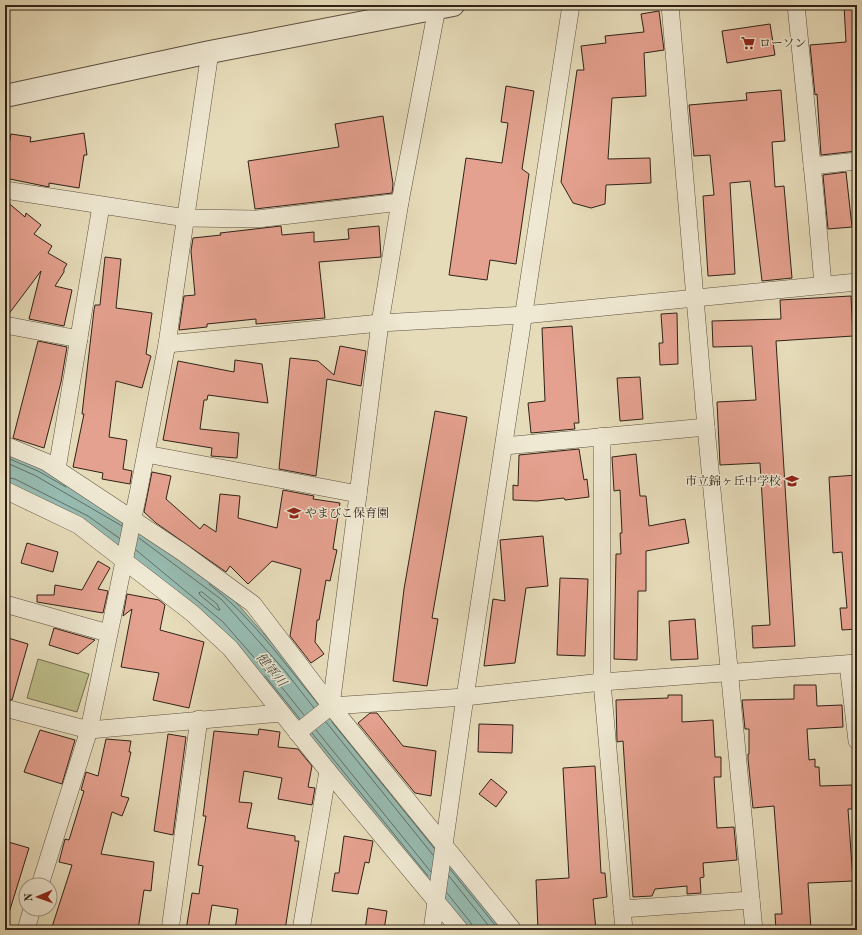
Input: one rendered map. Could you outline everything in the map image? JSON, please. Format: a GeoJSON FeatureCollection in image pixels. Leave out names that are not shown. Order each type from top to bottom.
{"type":"FeatureCollection","features":[{"type":"Feature","properties":{"kind":"street"},"geometry":{"type":"LineString","coordinates":[[432,930],[465,697],[571,5]]}},
{"type":"Feature","properties":{"kind":"street"},"geometry":{"type":"LineString","coordinates":[[670,5],[706,427],[754,930]]}},
{"type":"Feature","properties":{"kind":"street"},"geometry":{"type":"LineString","coordinates":[[796,5],[823,285]]}},
{"type":"Feature","properties":{"kind":"street"},"geometry":{"type":"LineString","coordinates":[[5,96],[210,52],[445,7],[400,202],[380,323],[331,706]]}},
{"type":"Feature","properties":{"kind":"street"},"geometry":{"type":"LineString","coordinates":[[43,877],[89,730],[146,454],[167,344],[210,52]]}},
{"type":"Feature","properties":{"kind":"street"},"geometry":{"type":"LineString","coordinates":[[812,166],[857,161]]}},
{"type":"Feature","properties":{"kind":"street"},"geometry":{"type":"LineString","coordinates":[[5,190],[186,218],[257,219],[400,202]]}},
{"type":"Feature","properties":{"kind":"street"},"geometry":{"type":"LineString","coordinates":[[57,469],[101,206]]}},
{"type":"Feature","properties":{"kind":"street"},"geometry":{"type":"LineString","coordinates":[[167,344],[380,323],[524,315],[857,282]]}},
{"type":"Feature","properties":{"kind":"street"},"geometry":{"type":"LineString","coordinates":[[5,325],[79,339]]}},
{"type":"Feature","properties":{"kind":"street"},"geometry":{"type":"LineString","coordinates":[[504,446],[706,427]]}},
{"type":"Feature","properties":{"kind":"street"},"geometry":{"type":"LineString","coordinates":[[602,436],[602,682],[624,930]]}},
{"type":"Feature","properties":{"kind":"street"},"geometry":{"type":"LineString","coordinates":[[5,445],[46,462],[57,469],[133,518],[253,604],[331,706],[513,930]]}},
{"type":"Feature","properties":{"kind":"street"},"geometry":{"type":"LineString","coordinates":[[146,454],[358,494]]}},
{"type":"Feature","properties":{"kind":"street"},"geometry":{"type":"LineString","coordinates":[[5,490],[78,525],[192,613],[230,648],[297,733],[437,900],[460,930]]}},
{"type":"Feature","properties":{"kind":"street"},"geometry":{"type":"LineString","coordinates":[[5,604],[108,633]]}},
{"type":"Feature","properties":{"kind":"street"},"geometry":{"type":"LineString","coordinates":[[297,733],[331,706],[465,697],[602,682],[853,664],[857,740]]}},
{"type":"Feature","properties":{"kind":"street"},"geometry":{"type":"LineString","coordinates":[[5,708],[89,730],[199,719],[281,713]]}},
{"type":"Feature","properties":{"kind":"street"},"geometry":{"type":"LineString","coordinates":[[170,930],[199,719]]}},
{"type":"Feature","properties":{"kind":"street"},"geometry":{"type":"LineString","coordinates":[[301,930],[328,770]]}},
{"type":"Feature","properties":{"kind":"street"},"geometry":{"type":"LineString","coordinates":[[622,909],[751,900]]}},
{"type":"Feature","properties":{"kind":"street"},"geometry":{"type":"LineString","coordinates":[[26,930],[30,917]]}},
{"type":"Feature","properties":{"kind":"green space"},"geometry":{"type":"Polygon","coordinates":[[[38,659],[89,674],[77,712],[27,698],[38,659]]]}},
{"type":"Feature","properties":{"kind":"water","name":"健軍川"},"geometry":{"type":"Polygon","coordinates":[[[5,452],[40,467],[79,490],[228,593],[292,666],[504,930],[465,930],[218,629],[5,485],[5,452]]]}},
{"type":"Feature","properties":{"kind":"building"},"geometry":{"type":"Polygon","coordinates":[[[844,5],[857,5],[857,151],[821,155],[817,94],[815,95],[810,45],[846,42],[844,5]]]}},
{"type":"Feature","properties":{"kind":"building"},"geometry":{"type":"Polygon","coordinates":[[[659,11],[664,50],[644,53],[646,96],[612,98],[608,159],[650,158],[651,183],[606,185],[605,204],[591,208],[573,203],[561,182],[577,70],[584,70],[581,46],[606,43],[605,36],[644,32],[641,14],[659,11]]]}},
{"type":"Feature","properties":{"kind":"building","name":"ローソン"},"geometry":{"type":"Polygon","coordinates":[[[770,24],[775,55],[727,63],[722,31],[770,24]]]}},
{"type":"Feature","properties":{"kind":"building"},"geometry":{"type":"Polygon","coordinates":[[[506,86],[534,91],[522,169],[529,174],[516,264],[490,260],[487,280],[449,275],[466,158],[502,163],[508,123],[501,122],[506,86]]]}},
{"type":"Feature","properties":{"kind":"building"},"geometry":{"type":"Polygon","coordinates":[[[781,90],[785,141],[772,142],[775,187],[784,186],[792,278],[762,281],[750,181],[730,183],[735,274],[708,276],[703,196],[714,195],[710,155],[694,156],[689,105],[747,100],[746,93],[781,90]]]}},
{"type":"Feature","properties":{"kind":"building"},"geometry":{"type":"Polygon","coordinates":[[[383,116],[393,184],[392,193],[255,209],[248,161],[339,147],[335,124],[383,116]]]}},
{"type":"Feature","properties":{"kind":"building"},"geometry":{"type":"Polygon","coordinates":[[[84,133],[87,155],[84,155],[79,188],[49,183],[49,187],[5,178],[5,150],[8,150],[11,134],[31,137],[30,142],[84,133]]]}},
{"type":"Feature","properties":{"kind":"building"},"geometry":{"type":"Polygon","coordinates":[[[846,172],[852,227],[828,229],[823,175],[846,172]]]}},
{"type":"Feature","properties":{"kind":"building"},"geometry":{"type":"Polygon","coordinates":[[[5,200],[25,217],[26,213],[41,225],[34,234],[52,246],[48,253],[67,264],[55,286],[72,290],[64,326],[29,319],[41,271],[8,315],[5,315],[5,200]]]}},
{"type":"Feature","properties":{"kind":"building"},"geometry":{"type":"Polygon","coordinates":[[[281,226],[282,235],[314,232],[314,242],[349,239],[348,229],[379,226],[381,257],[319,262],[325,318],[256,324],[256,319],[207,324],[207,327],[179,330],[184,296],[195,295],[191,251],[193,238],[221,235],[220,233],[281,226]]]}},
{"type":"Feature","properties":{"kind":"building"},"geometry":{"type":"Polygon","coordinates":[[[105,257],[121,259],[116,308],[152,313],[146,354],[151,356],[142,388],[116,381],[109,437],[127,440],[123,469],[132,471],[130,484],[102,479],[103,473],[73,467],[84,414],[82,414],[94,310],[95,305],[100,305],[105,257]]]}},
{"type":"Feature","properties":{"kind":"building"},"geometry":{"type":"Polygon","coordinates":[[[851,296],[853,336],[776,341],[795,646],[753,648],[752,626],[770,625],[760,463],[720,465],[717,402],[756,400],[752,346],[713,347],[712,321],[781,319],[780,300],[851,296]]]}},
{"type":"Feature","properties":{"kind":"building"},"geometry":{"type":"Polygon","coordinates":[[[677,313],[678,364],[660,365],[659,343],[663,343],[661,314],[677,313]]]}},
{"type":"Feature","properties":{"kind":"building"},"geometry":{"type":"Polygon","coordinates":[[[572,326],[579,423],[574,423],[575,429],[531,433],[528,403],[545,401],[542,328],[572,326]]]}},
{"type":"Feature","properties":{"kind":"building"},"geometry":{"type":"Polygon","coordinates":[[[38,341],[67,347],[61,382],[44,448],[13,438],[38,341]]]}},
{"type":"Feature","properties":{"kind":"building"},"geometry":{"type":"Polygon","coordinates":[[[340,346],[366,351],[361,386],[327,379],[316,476],[279,469],[290,358],[318,361],[334,375],[340,346]]]}},
{"type":"Feature","properties":{"kind":"building"},"geometry":{"type":"Polygon","coordinates":[[[235,360],[262,364],[268,403],[208,395],[207,400],[204,400],[200,429],[239,433],[237,458],[211,456],[212,448],[163,440],[178,361],[234,372],[235,360]]]}},
{"type":"Feature","properties":{"kind":"building"},"geometry":{"type":"Polygon","coordinates":[[[640,377],[643,419],[620,421],[617,378],[640,377]]]}},
{"type":"Feature","properties":{"kind":"building"},"geometry":{"type":"Polygon","coordinates":[[[435,411],[467,417],[432,618],[438,619],[427,686],[393,681],[404,589],[435,411]]]}},
{"type":"Feature","properties":{"kind":"building"},"geometry":{"type":"Polygon","coordinates":[[[579,449],[584,480],[587,479],[589,497],[565,500],[564,498],[537,501],[513,500],[513,485],[518,486],[519,455],[579,449]]]}},
{"type":"Feature","properties":{"kind":"building"},"geometry":{"type":"Polygon","coordinates":[[[636,454],[640,496],[646,496],[649,526],[685,519],[689,543],[646,551],[646,591],[638,591],[637,660],[614,659],[616,554],[621,554],[620,533],[622,533],[620,490],[614,491],[612,457],[636,454]]]}},
{"type":"Feature","properties":{"kind":"building"},"geometry":{"type":"Polygon","coordinates":[[[152,472],[171,476],[166,499],[200,529],[204,524],[216,532],[220,494],[240,496],[238,518],[277,528],[283,490],[314,496],[313,499],[340,503],[333,549],[337,550],[330,581],[326,580],[319,620],[317,620],[315,642],[324,654],[311,663],[290,636],[301,569],[272,561],[248,584],[230,566],[226,572],[156,523],[144,512],[152,472]]]}},
{"type":"Feature","properties":{"kind":"building"},"geometry":{"type":"Polygon","coordinates":[[[857,475],[857,629],[842,630],[840,608],[847,608],[842,552],[833,553],[829,477],[857,475]]]}},
{"type":"Feature","properties":{"kind":"building"},"geometry":{"type":"Polygon","coordinates":[[[543,536],[548,586],[526,588],[515,663],[484,666],[493,599],[505,601],[500,540],[543,536]]]}},
{"type":"Feature","properties":{"kind":"building"},"geometry":{"type":"Polygon","coordinates":[[[27,543],[58,552],[53,572],[21,563],[27,543]]]}},
{"type":"Feature","properties":{"kind":"building"},"geometry":{"type":"Polygon","coordinates":[[[98,561],[110,568],[98,589],[108,591],[103,613],[37,602],[37,595],[54,595],[55,585],[82,590],[98,561]]]}},
{"type":"Feature","properties":{"kind":"building"},"geometry":{"type":"Polygon","coordinates":[[[560,578],[588,579],[585,656],[557,655],[560,578]]]}},
{"type":"Feature","properties":{"kind":"building"},"geometry":{"type":"Polygon","coordinates":[[[127,594],[159,600],[165,605],[160,630],[204,642],[189,708],[153,700],[159,673],[121,667],[132,609],[123,616],[127,594]]]}},
{"type":"Feature","properties":{"kind":"building"},"geometry":{"type":"Polygon","coordinates":[[[695,619],[698,659],[671,660],[669,621],[695,619]]]}},
{"type":"Feature","properties":{"kind":"building"},"geometry":{"type":"Polygon","coordinates":[[[54,628],[95,640],[78,654],[49,645],[54,628]]]}},
{"type":"Feature","properties":{"kind":"building"},"geometry":{"type":"Polygon","coordinates":[[[5,637],[28,644],[12,700],[5,698],[5,637]]]}},
{"type":"Feature","properties":{"kind":"building"},"geometry":{"type":"Polygon","coordinates":[[[794,685],[816,685],[817,706],[842,705],[843,727],[807,729],[809,760],[815,759],[815,767],[819,767],[820,786],[852,785],[852,809],[848,809],[853,881],[808,883],[811,930],[776,930],[775,914],[782,914],[774,806],[753,808],[748,759],[749,729],[745,729],[742,700],[794,699],[794,685]]]}},
{"type":"Feature","properties":{"kind":"building"},"geometry":{"type":"Polygon","coordinates":[[[668,695],[682,695],[682,722],[713,720],[715,757],[721,757],[721,777],[714,777],[717,828],[734,827],[737,860],[703,863],[704,877],[700,878],[701,893],[687,894],[687,886],[655,889],[652,896],[633,897],[623,741],[617,742],[616,700],[668,698],[668,695]]]}},
{"type":"Feature","properties":{"kind":"building"},"geometry":{"type":"Polygon","coordinates":[[[370,713],[377,713],[403,746],[436,751],[431,796],[415,793],[358,723],[370,713]]]}},
{"type":"Feature","properties":{"kind":"building"},"geometry":{"type":"Polygon","coordinates":[[[479,724],[513,725],[512,753],[478,752],[479,724]]]}},
{"type":"Feature","properties":{"kind":"building"},"geometry":{"type":"Polygon","coordinates":[[[259,729],[280,732],[278,747],[298,749],[312,766],[308,787],[315,788],[312,805],[278,799],[282,778],[244,771],[239,802],[252,803],[247,828],[295,836],[295,841],[299,841],[285,930],[235,930],[238,909],[212,905],[208,930],[186,930],[192,893],[199,894],[203,866],[198,865],[206,816],[203,816],[214,731],[258,735],[259,729]]]}},
{"type":"Feature","properties":{"kind":"building"},"geometry":{"type":"Polygon","coordinates":[[[40,730],[75,740],[62,784],[24,772],[40,730]]]}},
{"type":"Feature","properties":{"kind":"building"},"geometry":{"type":"Polygon","coordinates":[[[168,734],[186,737],[173,835],[154,831],[168,734]]]}},
{"type":"Feature","properties":{"kind":"building"},"geometry":{"type":"Polygon","coordinates":[[[106,739],[131,741],[129,752],[131,752],[121,796],[129,798],[122,816],[112,812],[101,854],[154,862],[151,891],[144,890],[138,930],[51,930],[55,917],[58,917],[58,908],[72,865],[59,862],[65,839],[69,840],[84,791],[81,790],[86,772],[98,776],[106,739]]]}},
{"type":"Feature","properties":{"kind":"building"},"geometry":{"type":"Polygon","coordinates":[[[595,766],[601,873],[605,873],[607,897],[593,899],[596,930],[538,930],[536,880],[569,878],[563,768],[595,766]]]}},
{"type":"Feature","properties":{"kind":"building"},"geometry":{"type":"Polygon","coordinates":[[[491,779],[507,792],[496,807],[479,794],[491,779]]]}},
{"type":"Feature","properties":{"kind":"building"},"geometry":{"type":"Polygon","coordinates":[[[344,836],[373,841],[369,863],[365,862],[358,894],[332,891],[335,873],[339,873],[344,836]]]}},
{"type":"Feature","properties":{"kind":"building"},"geometry":{"type":"Polygon","coordinates":[[[5,841],[29,848],[20,877],[18,877],[18,884],[8,916],[5,916],[5,841]]]}},
{"type":"Feature","properties":{"kind":"building"},"geometry":{"type":"Polygon","coordinates":[[[368,908],[387,911],[384,930],[365,930],[368,908]]]}},
{"type":"Feature","properties":{"kind":"place","name":"ローソン"},"geometry":{"type":"Point","coordinates":[748,43]}},
{"type":"Feature","properties":{"kind":"place","name":"市立錦ヶ丘中学校"},"geometry":{"type":"Point","coordinates":[792,481]}},
{"type":"Feature","properties":{"kind":"place","name":"やまびこ保育園"},"geometry":{"type":"Point","coordinates":[294,513]}}]}
